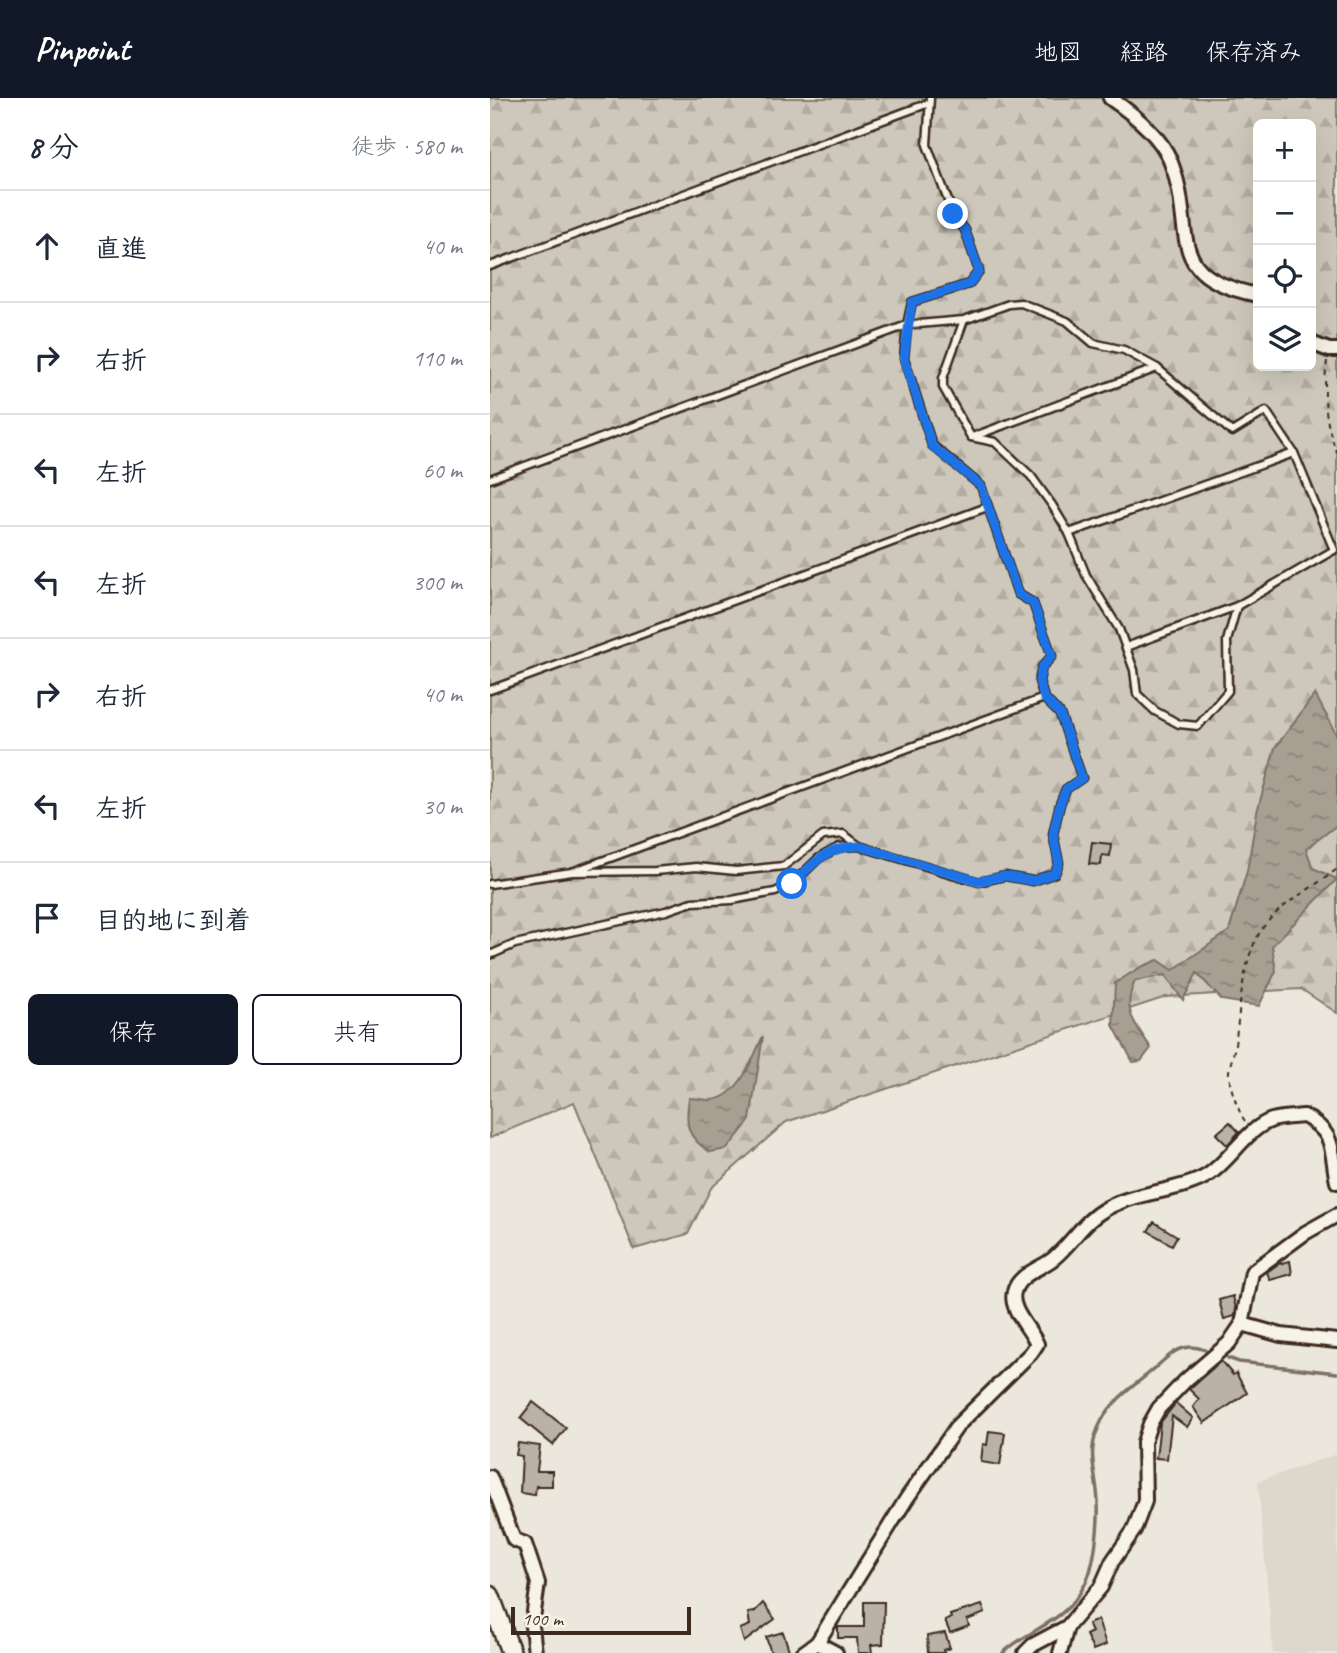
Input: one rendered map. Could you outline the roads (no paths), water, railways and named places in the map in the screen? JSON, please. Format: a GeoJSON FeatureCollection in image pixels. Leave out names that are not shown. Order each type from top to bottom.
{"type":"FeatureCollection","features":[{"type":"Feature","properties":{"kind":"main road"},"geometry":{"type":"LineString","coordinates":[[490,1596],[511,1653]]}},
{"type":"Feature","properties":{"kind":"street"},"geometry":{"type":"LineString","coordinates":[[1110,98],[1150,132],[1169,156],[1180,188],[1183,227],[1194,262],[1206,276],[1232,290],[1253,294]]}},
{"type":"Feature","properties":{"kind":"street"},"geometry":{"type":"LineString","coordinates":[[1316,345],[1333,350]]}},
{"type":"Feature","properties":{"kind":"street"},"geometry":{"type":"LineString","coordinates":[[803,1653],[817,1643],[907,1498],[958,1425],[1025,1360],[1037,1344],[1014,1304],[1013,1293],[1018,1282],[1053,1259],[1086,1222],[1108,1207],[1140,1194],[1206,1176],[1223,1163],[1259,1126],[1274,1120],[1304,1116],[1323,1129],[1331,1140],[1337,1182]]}},
{"type":"Feature","properties":{"kind":"street"},"geometry":{"type":"LineString","coordinates":[[1025,1653],[1033,1645],[1067,1627],[1101,1587],[1112,1562],[1134,1530],[1140,1516],[1146,1491],[1144,1441],[1154,1416],[1186,1380],[1229,1343],[1242,1324],[1248,1281],[1252,1272],[1305,1233],[1337,1215]]}},
{"type":"Feature","properties":{"kind":"street"},"geometry":{"type":"LineString","coordinates":[[1242,1324],[1280,1335],[1337,1341]]}},
{"type":"Feature","properties":{"kind":"street"},"geometry":{"type":"LineString","coordinates":[[490,1477],[514,1540],[524,1544],[538,1583],[532,1626],[535,1653]]}},
{"type":"Feature","properties":{"kind":"street"},"geometry":{"type":"LineString","coordinates":[[1060,1653],[1067,1627]]}},
{"type":"Feature","properties":{"kind":"street"},"geometry":{"type":"LineString","coordinates":[[817,1643],[836,1653]]}},
{"type":"Feature","properties":{"kind":"lane"},"geometry":{"type":"LineString","coordinates":[[490,265],[929,101],[927,145],[953,214],[965,230],[979,271],[969,284],[912,302],[904,358],[932,446],[981,486],[1018,594],[1033,603],[1052,656],[1042,667],[1039,681],[1044,698],[1060,714],[1082,778],[1066,789],[1060,804],[1053,834],[1059,863],[1055,873],[1033,881],[1005,876],[979,881],[859,846],[842,834],[822,836],[784,866],[736,872],[695,867],[655,871],[572,872],[490,884]]}},
{"type":"Feature","properties":{"kind":"lane"},"geometry":{"type":"LineString","coordinates":[[490,479],[907,325],[964,320],[1009,304],[1021,303],[1067,321],[1093,343],[1124,350],[1157,368],[1233,432],[1266,411],[1294,453],[1334,550],[1237,606],[1126,647]]}},
{"type":"Feature","properties":{"kind":"lane"},"geometry":{"type":"LineString","coordinates":[[964,320],[943,378],[943,387],[971,438]]}},
{"type":"Feature","properties":{"kind":"lane"},"geometry":{"type":"LineString","coordinates":[[971,438],[1157,368]]}},
{"type":"Feature","properties":{"kind":"lane"},"geometry":{"type":"LineString","coordinates":[[971,438],[995,442],[1031,476],[1069,533],[1086,575],[1119,629],[1134,670],[1138,694],[1155,711],[1179,724],[1198,726],[1228,691],[1227,641],[1237,606]]}},
{"type":"Feature","properties":{"kind":"lane"},"geometry":{"type":"LineString","coordinates":[[1069,533],[1294,453]]}},
{"type":"Feature","properties":{"kind":"lane"},"geometry":{"type":"LineString","coordinates":[[490,690],[987,508]]}},
{"type":"Feature","properties":{"kind":"lane"},"geometry":{"type":"LineString","coordinates":[[572,872],[1044,698]]}},
{"type":"Feature","properties":{"kind":"lane"},"geometry":{"type":"LineString","coordinates":[[490,955],[515,944],[666,911],[692,902],[732,900],[775,892],[792,884],[819,859],[839,847],[859,846]]}},
{"type":"Feature","properties":{"kind":"water"},"geometry":{"type":"Polygon","coordinates":[[[1315,694],[1337,736],[1337,825],[1306,849],[1313,868],[1337,879],[1272,946],[1276,971],[1259,1006],[1222,1000],[1197,973],[1183,1000],[1165,975],[1135,981],[1129,1001],[1130,1009],[1135,1024],[1151,1048],[1141,1061],[1133,1062],[1113,1025],[1115,983],[1158,960],[1173,970],[1229,931],[1247,871],[1257,812],[1275,748],[1315,694]]]}},
{"type":"Feature","properties":{"kind":"water"},"geometry":{"type":"Polygon","coordinates":[[[763,1036],[750,1120],[727,1149],[710,1152],[696,1141],[689,1129],[689,1098],[711,1100],[730,1092],[750,1065],[763,1036]]]}},
{"type":"Feature","properties":{"kind":"waterway"},"geometry":{"type":"LineString","coordinates":[[1003,1653],[1067,1609],[1088,1578],[1094,1557],[1098,1522],[1094,1442],[1107,1412],[1172,1353],[1190,1347],[1205,1350]]}},
{"type":"Feature","properties":{"kind":"waterway"},"geometry":{"type":"LineString","coordinates":[[1228,1358],[1239,1362],[1337,1373]]}}]}
